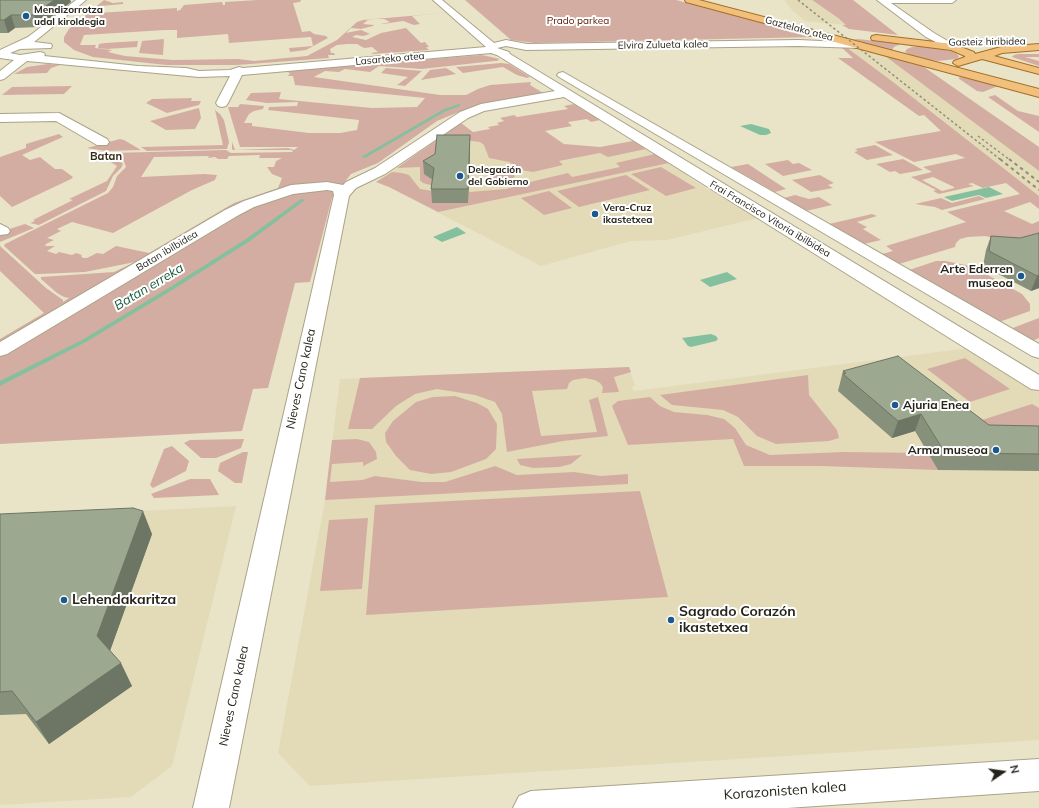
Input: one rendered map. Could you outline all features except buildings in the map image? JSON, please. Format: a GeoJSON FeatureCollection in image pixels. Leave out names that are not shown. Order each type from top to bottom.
{"type":"FeatureCollection","features":[{"type":"Feature","properties":{"kind":"main road","name":"Gaztelako atea"},"geometry":{"type":"LineString","coordinates":[[689,0],[1039,93]]}},
{"type":"Feature","properties":{"kind":"main road","name":"Gaztelako atea"},"geometry":{"type":"LineString","coordinates":[[706,0],[811,27],[867,37],[949,46]]}},
{"type":"Feature","properties":{"kind":"main road","name":"Gasteiz hiribidea"},"geometry":{"type":"LineString","coordinates":[[990,43],[1039,41]]}},
{"type":"Feature","properties":{"kind":"main road","name":"Gaztelako atea"},"geometry":{"type":"LineString","coordinates":[[908,58],[899,50],[906,45],[921,43]]}},
{"type":"Feature","properties":{"kind":"main road","name":"Gasteiz hiribidea"},"geometry":{"type":"LineString","coordinates":[[949,46],[972,43]]}},
{"type":"Feature","properties":{"kind":"main road"},"geometry":{"type":"LineString","coordinates":[[949,46],[1039,71]]}},
{"type":"Feature","properties":{"kind":"main road"},"geometry":{"type":"LineString","coordinates":[[949,46],[970,54],[971,57],[969,60]]}},
{"type":"Feature","properties":{"kind":"main road","name":"Gasteiz hiribidea"},"geometry":{"type":"LineString","coordinates":[[969,60],[981,55],[1008,49],[1039,47]]}},
{"type":"Feature","properties":{"kind":"main road","name":"Gaztelako atea"},"geometry":{"type":"LineString","coordinates":[[929,64],[958,63],[969,60]]}},
{"type":"Feature","properties":{"kind":"street"},"geometry":{"type":"LineString","coordinates":[[32,42],[82,0]]}},
{"type":"Feature","properties":{"kind":"street","name":"Frai Francisco Vitoria ibilbidea"},"geometry":{"type":"LineString","coordinates":[[437,0],[495,50],[1039,384]]}},
{"type":"Feature","properties":{"kind":"street"},"geometry":{"type":"LineString","coordinates":[[881,0],[952,0]]}},
{"type":"Feature","properties":{"kind":"street"},"geometry":{"type":"LineString","coordinates":[[881,0],[930,36],[949,46]]}},
{"type":"Feature","properties":{"kind":"street","name":"Elvira Zulueta kalea"},"geometry":{"type":"LineString","coordinates":[[800,43],[826,37],[867,37]]}},
{"type":"Feature","properties":{"kind":"street","name":"Lasarteko atea"},"geometry":{"type":"LineString","coordinates":[[0,52],[32,42],[47,46],[50,49],[88,64]]}},
{"type":"Feature","properties":{"kind":"street","name":"Elvira Zulueta kalea"},"geometry":{"type":"LineString","coordinates":[[524,50],[800,43],[859,45]]}},
{"type":"Feature","properties":{"kind":"street"},"geometry":{"type":"LineString","coordinates":[[0,77],[26,58],[44,54],[50,49]]}},
{"type":"Feature","properties":{"kind":"street","name":"Lasarteko atea"},"geometry":{"type":"LineString","coordinates":[[0,52],[9,57],[198,74],[495,50],[524,50]]}},
{"type":"Feature","properties":{"kind":"street","name":"Frai Francisco Vitoria ibilbidea"},"geometry":{"type":"LineString","coordinates":[[524,50],[1039,352]]}},
{"type":"Feature","properties":{"kind":"street"},"geometry":{"type":"LineString","coordinates":[[222,103],[239,71]]}},
{"type":"Feature","properties":{"kind":"street"},"geometry":{"type":"LineString","coordinates":[[342,195],[351,185],[380,171],[464,115],[481,108],[564,93]]}},
{"type":"Feature","properties":{"kind":"street"},"geometry":{"type":"LineString","coordinates":[[0,118],[59,117],[102,142]]}},
{"type":"Feature","properties":{"kind":"street","name":"Batan ibilbidea"},"geometry":{"type":"LineString","coordinates":[[0,350],[231,212],[249,204],[291,190],[327,186],[339,188],[342,195]]}},
{"type":"Feature","properties":{"kind":"street","name":"Nieves Cano kalea"},"geometry":{"type":"LineString","coordinates":[[210,808],[342,195]]}},
{"type":"Feature","properties":{"kind":"street","name":"Korazonisten kalea"},"geometry":{"type":"LineString","coordinates":[[531,808],[1039,775]]}},
{"type":"Feature","properties":{"kind":"shaded area"},"geometry":{"type":"Polygon","coordinates":[[[784,0],[812,0],[847,25],[805,21],[792,10],[784,0]]]}},
{"type":"Feature","properties":{"kind":"shaded area"},"geometry":{"type":"Polygon","coordinates":[[[846,47],[885,56],[1039,171],[1039,196],[846,47]]]}},
{"type":"Feature","properties":{"kind":"shaded area"},"geometry":{"type":"Polygon","coordinates":[[[461,123],[512,164],[633,141],[688,175],[688,177],[709,190],[714,191],[758,218],[667,240],[631,241],[541,266],[389,187],[376,182],[461,123]]]}},
{"type":"Feature","properties":{"kind":"shaded area"},"geometry":{"type":"Polygon","coordinates":[[[751,124],[769,129],[771,133],[760,135],[740,126],[751,124]]]}},
{"type":"Feature","properties":{"kind":"shaded area"},"geometry":{"type":"Polygon","coordinates":[[[989,187],[1003,194],[986,198],[979,195],[952,201],[944,197],[989,187]]]}},
{"type":"Feature","properties":{"kind":"shaded area"},"geometry":{"type":"Polygon","coordinates":[[[457,227],[466,233],[442,242],[433,237],[457,227]]]}},
{"type":"Feature","properties":{"kind":"shaded area"},"geometry":{"type":"Polygon","coordinates":[[[727,272],[737,279],[710,287],[700,280],[727,272]]]}},
{"type":"Feature","properties":{"kind":"shaded area"},"geometry":{"type":"Polygon","coordinates":[[[711,334],[716,336],[718,339],[716,341],[691,347],[688,346],[682,338],[711,334]]]}},
{"type":"Feature","properties":{"kind":"shaded area","name":"Sagrado Corazón ikastetxea"},"geometry":{"type":"Polygon","coordinates":[[[969,348],[1039,390],[1039,443],[932,459],[938,470],[1039,471],[1039,740],[310,786],[278,753],[325,500],[340,379],[629,367],[635,386],[632,387],[634,391],[969,348]]]}},
{"type":"Feature","properties":{"kind":"shaded area"},"geometry":{"type":"Polygon","coordinates":[[[236,506],[172,766],[131,797],[0,805],[0,518],[236,506]]]}},
{"type":"Feature","properties":{"kind":"green space"},"geometry":{"type":"Polygon","coordinates":[[[104,0],[113,3],[123,2],[123,4],[100,6],[97,13],[177,8],[177,11],[184,5],[222,2],[223,5],[225,5],[225,2],[257,0],[301,0],[300,2],[293,3],[302,32],[310,31],[314,34],[326,36],[328,38],[306,50],[290,52],[289,48],[313,46],[311,37],[229,43],[228,34],[177,38],[177,30],[165,30],[84,35],[80,45],[96,45],[95,48],[112,50],[108,52],[125,56],[173,60],[238,59],[254,61],[307,56],[337,40],[357,22],[363,20],[368,20],[363,24],[374,25],[361,29],[351,28],[346,33],[361,30],[370,34],[363,36],[356,35],[352,37],[366,40],[381,33],[406,28],[421,43],[425,42],[429,47],[426,47],[429,50],[373,54],[371,53],[378,52],[372,47],[364,48],[357,44],[347,44],[337,45],[330,49],[331,53],[334,53],[335,55],[328,55],[329,58],[237,65],[166,65],[93,57],[74,50],[64,42],[64,37],[69,29],[104,0]]]}},
{"type":"Feature","properties":{"kind":"green space","name":"Prado parkea"},"geometry":{"type":"Polygon","coordinates":[[[465,0],[676,0],[815,37],[535,43],[511,40],[465,0]]]}},
{"type":"Feature","properties":{"kind":"green space"},"geometry":{"type":"Polygon","coordinates":[[[812,0],[853,0],[898,35],[849,29],[842,25],[846,25],[838,18],[812,0]]]}},
{"type":"Feature","properties":{"kind":"green space"},"geometry":{"type":"Polygon","coordinates":[[[444,13],[412,16],[420,24],[414,25],[403,21],[381,24],[390,22],[384,19],[375,19],[444,13]]]}},
{"type":"Feature","properties":{"kind":"green space"},"geometry":{"type":"Polygon","coordinates":[[[164,39],[163,55],[139,53],[142,41],[164,39]]]}},
{"type":"Feature","properties":{"kind":"green space"},"geometry":{"type":"Polygon","coordinates":[[[858,39],[901,44],[894,47],[891,52],[845,40],[858,39]]]}},
{"type":"Feature","properties":{"kind":"green space"},"geometry":{"type":"Polygon","coordinates":[[[138,41],[137,47],[107,49],[98,48],[99,44],[138,41]]]}},
{"type":"Feature","properties":{"kind":"green space"},"geometry":{"type":"Polygon","coordinates":[[[921,46],[951,51],[959,57],[956,59],[938,61],[916,58],[905,52],[907,49],[912,47],[921,46]]]}},
{"type":"Feature","properties":{"kind":"green space"},"geometry":{"type":"Polygon","coordinates":[[[841,47],[846,47],[893,82],[1039,196],[1039,209],[1030,202],[1004,211],[1032,224],[1039,221],[1039,236],[1012,242],[985,236],[968,237],[960,239],[956,243],[955,247],[899,264],[882,254],[893,251],[886,246],[966,222],[947,212],[1020,194],[1006,183],[983,188],[972,183],[968,184],[974,186],[939,194],[933,191],[936,190],[911,177],[932,172],[923,167],[965,158],[956,154],[914,162],[875,142],[941,131],[924,115],[919,116],[838,58],[853,58],[841,47]],[[933,177],[922,180],[942,191],[954,187],[933,177]]]}},
{"type":"Feature","properties":{"kind":"green space"},"geometry":{"type":"Polygon","coordinates":[[[1018,54],[1039,54],[1039,57],[1025,57],[1039,61],[1039,66],[1012,57],[1018,54]]]}},
{"type":"Feature","properties":{"kind":"green space"},"geometry":{"type":"Polygon","coordinates":[[[482,55],[500,59],[497,60],[499,61],[422,69],[379,66],[370,72],[345,69],[339,72],[325,71],[314,77],[440,95],[466,95],[490,85],[531,82],[530,85],[545,94],[482,105],[461,111],[437,121],[378,163],[351,174],[332,198],[310,282],[295,283],[268,388],[253,389],[242,431],[0,444],[0,339],[44,313],[0,271],[0,246],[46,288],[63,300],[63,302],[69,298],[57,293],[41,279],[41,277],[114,272],[135,262],[85,272],[35,274],[4,246],[5,244],[108,193],[113,187],[117,176],[126,167],[123,159],[111,153],[226,150],[231,153],[293,151],[235,150],[288,148],[294,150],[298,147],[240,147],[228,107],[238,107],[240,104],[264,106],[263,109],[249,114],[244,123],[252,123],[252,126],[309,133],[340,133],[357,130],[359,120],[268,110],[269,107],[297,106],[298,102],[267,103],[246,100],[251,93],[281,92],[279,99],[372,108],[417,107],[425,98],[295,85],[293,76],[288,76],[290,73],[284,71],[482,55]],[[260,155],[229,156],[227,159],[218,159],[215,157],[208,158],[209,156],[154,157],[141,177],[204,174],[217,175],[215,180],[192,190],[113,233],[72,222],[57,229],[61,231],[47,238],[54,240],[45,246],[55,246],[47,251],[56,254],[59,252],[72,255],[76,253],[82,255],[81,256],[83,258],[87,258],[97,253],[103,254],[116,246],[149,253],[234,203],[278,188],[282,178],[272,174],[267,167],[274,167],[276,161],[282,158],[259,158],[260,155]]]}},
{"type":"Feature","properties":{"kind":"green space"},"geometry":{"type":"Polygon","coordinates":[[[885,56],[924,67],[1039,147],[1039,171],[885,56]]]}},
{"type":"Feature","properties":{"kind":"green space"},"geometry":{"type":"Polygon","coordinates":[[[501,63],[509,64],[530,77],[527,78],[517,75],[503,67],[463,73],[456,67],[501,63]]]}},
{"type":"Feature","properties":{"kind":"green space"},"geometry":{"type":"Polygon","coordinates":[[[48,64],[60,65],[51,68],[47,73],[14,74],[27,67],[48,64]]]}},
{"type":"Feature","properties":{"kind":"green space"},"geometry":{"type":"Polygon","coordinates":[[[386,68],[422,71],[405,86],[397,85],[408,77],[381,73],[386,68]]]}},
{"type":"Feature","properties":{"kind":"green space"},"geometry":{"type":"Polygon","coordinates":[[[446,68],[456,74],[421,80],[430,70],[446,68]]]}},
{"type":"Feature","properties":{"kind":"green space"},"geometry":{"type":"Polygon","coordinates":[[[961,77],[998,86],[983,92],[977,91],[958,78],[961,77]]]}},
{"type":"Feature","properties":{"kind":"green space"},"geometry":{"type":"Polygon","coordinates":[[[72,86],[64,94],[2,95],[12,87],[72,86]]]}},
{"type":"Feature","properties":{"kind":"green space"},"geometry":{"type":"Polygon","coordinates":[[[995,95],[1018,111],[1039,116],[1039,132],[988,97],[995,95]]]}},
{"type":"Feature","properties":{"kind":"green space"},"geometry":{"type":"Polygon","coordinates":[[[192,98],[191,101],[201,101],[199,105],[167,113],[146,103],[152,99],[192,98]]]}},
{"type":"Feature","properties":{"kind":"green space"},"geometry":{"type":"Polygon","coordinates":[[[574,104],[600,120],[591,122],[587,119],[568,122],[572,126],[545,131],[564,144],[600,147],[633,141],[646,149],[608,157],[600,153],[559,161],[563,165],[533,172],[521,170],[509,162],[489,158],[484,145],[480,142],[464,140],[433,179],[434,186],[423,183],[420,180],[420,167],[397,168],[461,123],[473,132],[490,129],[488,127],[499,125],[497,123],[504,121],[500,118],[514,115],[517,117],[568,109],[564,106],[574,104]]]}},
{"type":"Feature","properties":{"kind":"green space"},"geometry":{"type":"Polygon","coordinates":[[[199,108],[201,118],[195,129],[166,130],[150,121],[199,108]]]}},
{"type":"Feature","properties":{"kind":"green space"},"geometry":{"type":"Polygon","coordinates":[[[215,110],[224,120],[229,142],[227,149],[147,151],[141,147],[223,145],[215,110]]]}},
{"type":"Feature","properties":{"kind":"green space"},"geometry":{"type":"Polygon","coordinates":[[[59,134],[63,137],[22,155],[30,160],[40,157],[55,169],[62,169],[73,177],[12,207],[0,196],[0,157],[26,148],[26,144],[59,134]]]}},
{"type":"Feature","properties":{"kind":"green space"},"geometry":{"type":"Polygon","coordinates":[[[120,139],[141,150],[106,151],[87,148],[120,139]]]}},
{"type":"Feature","properties":{"kind":"green space"},"geometry":{"type":"Polygon","coordinates":[[[232,142],[235,150],[232,149],[232,142]]]}},
{"type":"Feature","properties":{"kind":"green space"},"geometry":{"type":"Polygon","coordinates":[[[875,145],[893,155],[867,160],[854,152],[858,151],[855,149],[875,145]]]}},
{"type":"Feature","properties":{"kind":"green space"},"geometry":{"type":"Polygon","coordinates":[[[95,152],[106,153],[114,156],[123,164],[113,176],[106,191],[39,225],[30,223],[35,221],[33,220],[73,200],[69,199],[107,181],[117,166],[95,152]]]}},
{"type":"Feature","properties":{"kind":"green space"},"geometry":{"type":"Polygon","coordinates":[[[655,154],[669,163],[438,212],[376,182],[392,172],[402,173],[409,175],[420,189],[434,191],[433,203],[468,203],[469,192],[506,189],[568,173],[572,177],[620,167],[616,163],[655,154]]]}},
{"type":"Feature","properties":{"kind":"green space"},"geometry":{"type":"Polygon","coordinates":[[[903,159],[923,170],[900,174],[895,171],[890,172],[876,164],[903,159]]]}},
{"type":"Feature","properties":{"kind":"green space"},"geometry":{"type":"Polygon","coordinates":[[[788,160],[793,164],[799,163],[812,170],[783,176],[765,164],[788,160]]]}},
{"type":"Feature","properties":{"kind":"green space"},"geometry":{"type":"Polygon","coordinates":[[[748,164],[786,189],[775,192],[731,167],[748,164]]]}},
{"type":"Feature","properties":{"kind":"green space"},"geometry":{"type":"Polygon","coordinates":[[[495,167],[501,168],[513,174],[515,177],[506,181],[491,180],[489,176],[493,176],[492,169],[495,167]]]}},
{"type":"Feature","properties":{"kind":"green space"},"geometry":{"type":"Polygon","coordinates":[[[661,167],[696,188],[666,196],[631,174],[661,167]]]}},
{"type":"Feature","properties":{"kind":"green space"},"geometry":{"type":"Polygon","coordinates":[[[626,175],[650,190],[579,207],[557,191],[626,175]]]}},
{"type":"Feature","properties":{"kind":"green space"},"geometry":{"type":"Polygon","coordinates":[[[820,175],[834,183],[828,185],[833,188],[811,192],[792,180],[820,175]]]}},
{"type":"Feature","properties":{"kind":"green space"},"geometry":{"type":"Polygon","coordinates":[[[549,191],[572,208],[544,215],[521,198],[549,191]]]}},
{"type":"Feature","properties":{"kind":"green space"},"geometry":{"type":"Polygon","coordinates":[[[795,195],[809,199],[819,197],[832,205],[806,211],[784,198],[795,195]]]}},
{"type":"Feature","properties":{"kind":"green space"},"geometry":{"type":"Polygon","coordinates":[[[979,196],[985,199],[942,210],[935,207],[915,204],[941,198],[952,203],[979,196]]]}},
{"type":"Feature","properties":{"kind":"green space"},"geometry":{"type":"Polygon","coordinates":[[[872,214],[877,216],[857,222],[867,227],[863,229],[881,240],[864,244],[829,224],[872,214]]]}},
{"type":"Feature","properties":{"kind":"green space"},"geometry":{"type":"Polygon","coordinates":[[[25,224],[34,228],[0,242],[0,232],[25,224]]]}},
{"type":"Feature","properties":{"kind":"green space"},"geometry":{"type":"Polygon","coordinates":[[[936,261],[966,265],[986,274],[1022,294],[1030,304],[1030,311],[999,322],[909,270],[936,261]]]}},
{"type":"Feature","properties":{"kind":"green space"},"geometry":{"type":"Polygon","coordinates":[[[1039,318],[1039,338],[1032,341],[1010,329],[1039,318]]]}},
{"type":"Feature","properties":{"kind":"green space"},"geometry":{"type":"Polygon","coordinates":[[[965,358],[1010,389],[970,402],[927,369],[965,358]]]}},
{"type":"Feature","properties":{"kind":"green space"},"geometry":{"type":"Polygon","coordinates":[[[629,367],[631,372],[614,377],[619,392],[602,393],[603,387],[600,383],[595,380],[585,378],[573,380],[569,383],[567,389],[532,391],[541,436],[597,432],[589,400],[598,397],[608,436],[563,441],[507,452],[502,414],[495,402],[475,395],[437,389],[415,394],[396,406],[372,429],[348,429],[360,378],[629,367]]]}},
{"type":"Feature","properties":{"kind":"green space"},"geometry":{"type":"Polygon","coordinates":[[[808,375],[809,395],[837,430],[839,438],[829,441],[776,444],[757,436],[738,417],[723,410],[672,405],[660,395],[808,375]]]}},
{"type":"Feature","properties":{"kind":"green space"},"geometry":{"type":"Polygon","coordinates":[[[455,396],[477,403],[488,409],[497,424],[496,449],[486,459],[451,472],[431,474],[410,470],[396,456],[386,442],[385,433],[393,421],[416,402],[433,397],[455,396]]]}},
{"type":"Feature","properties":{"kind":"green space"},"geometry":{"type":"Polygon","coordinates":[[[650,397],[660,406],[674,412],[707,415],[724,419],[735,428],[746,445],[770,455],[844,452],[925,453],[936,457],[932,459],[938,470],[819,466],[744,466],[733,439],[628,445],[612,406],[618,401],[650,397]]]}},
{"type":"Feature","properties":{"kind":"green space"},"geometry":{"type":"Polygon","coordinates":[[[1032,404],[1039,408],[1039,433],[983,432],[982,420],[1032,404]]]}},
{"type":"Feature","properties":{"kind":"green space"},"geometry":{"type":"Polygon","coordinates":[[[244,439],[241,448],[216,458],[201,458],[184,443],[190,440],[244,439]]]}},
{"type":"Feature","properties":{"kind":"green space"},"geometry":{"type":"Polygon","coordinates":[[[357,439],[369,442],[376,452],[377,459],[363,466],[363,462],[332,464],[330,482],[362,480],[375,476],[422,482],[445,482],[495,466],[517,475],[574,472],[601,476],[628,474],[628,484],[325,500],[332,440],[357,439]]]}},
{"type":"Feature","properties":{"kind":"green space"},"geometry":{"type":"Polygon","coordinates":[[[172,446],[189,461],[186,471],[153,488],[150,485],[164,449],[172,446]]]}},
{"type":"Feature","properties":{"kind":"green space"},"geometry":{"type":"Polygon","coordinates":[[[243,452],[248,452],[242,483],[235,483],[218,471],[220,463],[243,452]]]}},
{"type":"Feature","properties":{"kind":"green space"},"geometry":{"type":"Polygon","coordinates":[[[582,455],[571,464],[559,467],[533,468],[520,465],[517,459],[582,455]]]}},
{"type":"Feature","properties":{"kind":"green space"},"geometry":{"type":"Polygon","coordinates":[[[190,479],[210,479],[219,495],[154,498],[151,494],[190,479]]]}},
{"type":"Feature","properties":{"kind":"green space"},"geometry":{"type":"Polygon","coordinates":[[[640,491],[668,597],[366,615],[375,505],[640,491]]]}},
{"type":"Feature","properties":{"kind":"green space"},"geometry":{"type":"Polygon","coordinates":[[[368,518],[362,589],[320,591],[329,520],[368,518]]]}},
{"type":"Feature","properties":{"kind":"waterway","name":"Batan erreka"},"geometry":{"type":"LineString","coordinates":[[363,157],[445,110],[459,105]]}},
{"type":"Feature","properties":{"kind":"waterway","name":"Batan erreka"},"geometry":{"type":"LineString","coordinates":[[0,384],[84,341],[172,288],[248,240],[303,200]]}},
{"type":"Feature","properties":{"kind":"railway"},"geometry":{"type":"LineString","coordinates":[[798,0],[1001,160]]}},
{"type":"Feature","properties":{"kind":"railway"},"geometry":{"type":"LineString","coordinates":[[978,136],[1010,160]]}},
{"type":"Feature","properties":{"kind":"railway"},"geometry":{"type":"LineString","coordinates":[[1000,159],[1039,190]]}},
{"type":"Feature","properties":{"kind":"railway"},"geometry":{"type":"LineString","coordinates":[[1009,159],[1039,182]]}},
{"type":"Feature","properties":{"kind":"place","name":"Mendizorrotza udal kiroldegia"},"geometry":{"type":"Point","coordinates":[26,16]}},
{"type":"Feature","properties":{"kind":"place","name":"Delegación del Gobierno"},"geometry":{"type":"Point","coordinates":[460,176]}},
{"type":"Feature","properties":{"kind":"place","name":"Vera-Cruz ikastetxea"},"geometry":{"type":"Point","coordinates":[595,214]}},
{"type":"Feature","properties":{"kind":"place","name":"Arte Ederren museoa"},"geometry":{"type":"Point","coordinates":[1021,276]}},
{"type":"Feature","properties":{"kind":"place","name":"Ajuria Enea"},"geometry":{"type":"Point","coordinates":[895,405]}},
{"type":"Feature","properties":{"kind":"place","name":"Arma museoa"},"geometry":{"type":"Point","coordinates":[996,450]}},
{"type":"Feature","properties":{"kind":"place","name":"Lehendakaritza"},"geometry":{"type":"Point","coordinates":[64,600]}},
{"type":"Feature","properties":{"kind":"place","name":"Sagrado Corazón ikastetxea"},"geometry":{"type":"Point","coordinates":[671,620]}},
{"type":"Feature","properties":{"kind":"district","name":"Batan"},"geometry":{"type":"Point","coordinates":[106,157]}}]}
